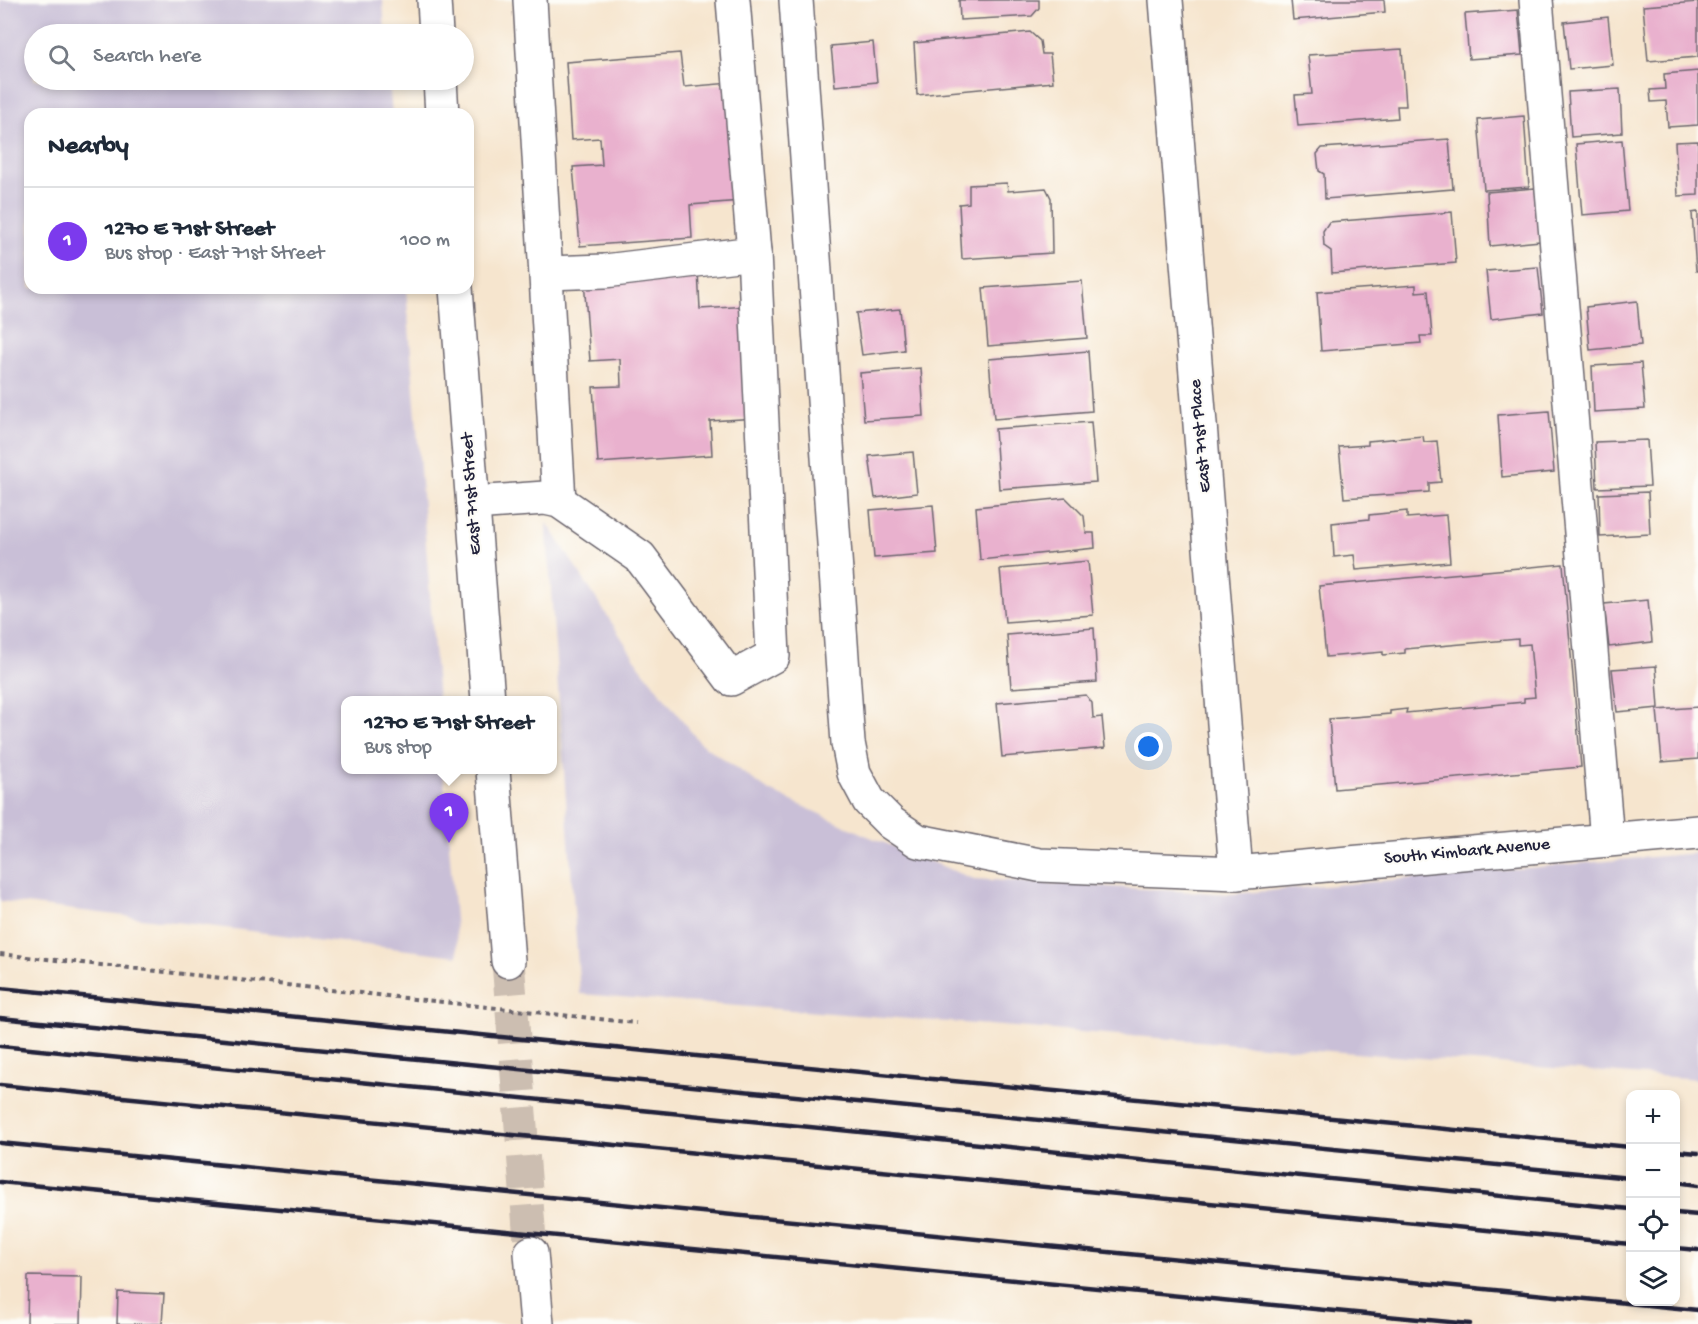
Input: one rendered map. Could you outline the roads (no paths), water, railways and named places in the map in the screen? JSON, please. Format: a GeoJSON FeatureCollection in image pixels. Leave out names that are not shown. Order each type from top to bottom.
{"type":"FeatureCollection","features":[{"type":"Feature","properties":{"kind":"street"},"geometry":{"type":"LineString","coordinates":[[434,0],[435,24]]}},
{"type":"Feature","properties":{"kind":"street"},"geometry":{"type":"LineString","coordinates":[[530,0],[559,501]]}},
{"type":"Feature","properties":{"kind":"street"},"geometry":{"type":"LineString","coordinates":[[473,503],[545,498],[559,501],[640,557],[731,679],[773,656],[754,254],[733,0]]}},
{"type":"Feature","properties":{"kind":"street","name":"South Kimbark Avenue"},"geometry":{"type":"LineString","coordinates":[[795,0],[848,731],[854,773],[868,801],[891,823],[918,841],[1039,865],[1236,873],[1698,832]]}},
{"type":"Feature","properties":{"kind":"street","name":"East 71st Place"},"geometry":{"type":"LineString","coordinates":[[1166,0],[1236,873]]}},
{"type":"Feature","properties":{"kind":"street"},"geometry":{"type":"LineString","coordinates":[[1536,0],[1607,840]]}},
{"type":"Feature","properties":{"kind":"street"},"geometry":{"type":"LineString","coordinates":[[441,90],[442,108]]}},
{"type":"Feature","properties":{"kind":"street"},"geometry":{"type":"LineString","coordinates":[[547,273],[605,271],[754,254]]}},
{"type":"Feature","properties":{"kind":"street","name":"East 71st Street"},"geometry":{"type":"LineString","coordinates":[[456,294],[488,696]]}},
{"type":"Feature","properties":{"kind":"street"},"geometry":{"type":"LineString","coordinates":[[493,774],[508,961]]}},
{"type":"Feature","properties":{"kind":"street"},"geometry":{"type":"LineString","coordinates":[[531,1253],[537,1324]]}},
{"type":"Feature","properties":{"kind":"tunnel"},"geometry":{"type":"LineString","coordinates":[[508,961],[531,1253]]}},
{"type":"Feature","properties":{"kind":"railway"},"geometry":{"type":"LineString","coordinates":[[0,988],[1626,1147]]}},
{"type":"Feature","properties":{"kind":"railway"},"geometry":{"type":"LineString","coordinates":[[0,1018],[1626,1178]]}},
{"type":"Feature","properties":{"kind":"railway"},"geometry":{"type":"LineString","coordinates":[[0,1046],[1626,1209]]}},
{"type":"Feature","properties":{"kind":"railway"},"geometry":{"type":"LineString","coordinates":[[0,1085],[1626,1244]]}},
{"type":"Feature","properties":{"kind":"railway"},"geometry":{"type":"LineString","coordinates":[[0,1143],[1698,1310]]}},
{"type":"Feature","properties":{"kind":"railway"},"geometry":{"type":"LineString","coordinates":[[1680,1151],[1698,1153]]}},
{"type":"Feature","properties":{"kind":"railway"},"geometry":{"type":"LineString","coordinates":[[0,1182],[1470,1324]]}},
{"type":"Feature","properties":{"kind":"railway"},"geometry":{"type":"LineString","coordinates":[[1680,1183],[1698,1185]]}},
{"type":"Feature","properties":{"kind":"railway"},"geometry":{"type":"LineString","coordinates":[[1680,1213],[1698,1215]]}},
{"type":"Feature","properties":{"kind":"railway"},"geometry":{"type":"LineString","coordinates":[[1680,1248],[1698,1250]]}},
{"type":"Feature","properties":{"kind":"place","name":"1270 E 71st Street"},"geometry":{"type":"Point","coordinates":[449,843]}}]}
